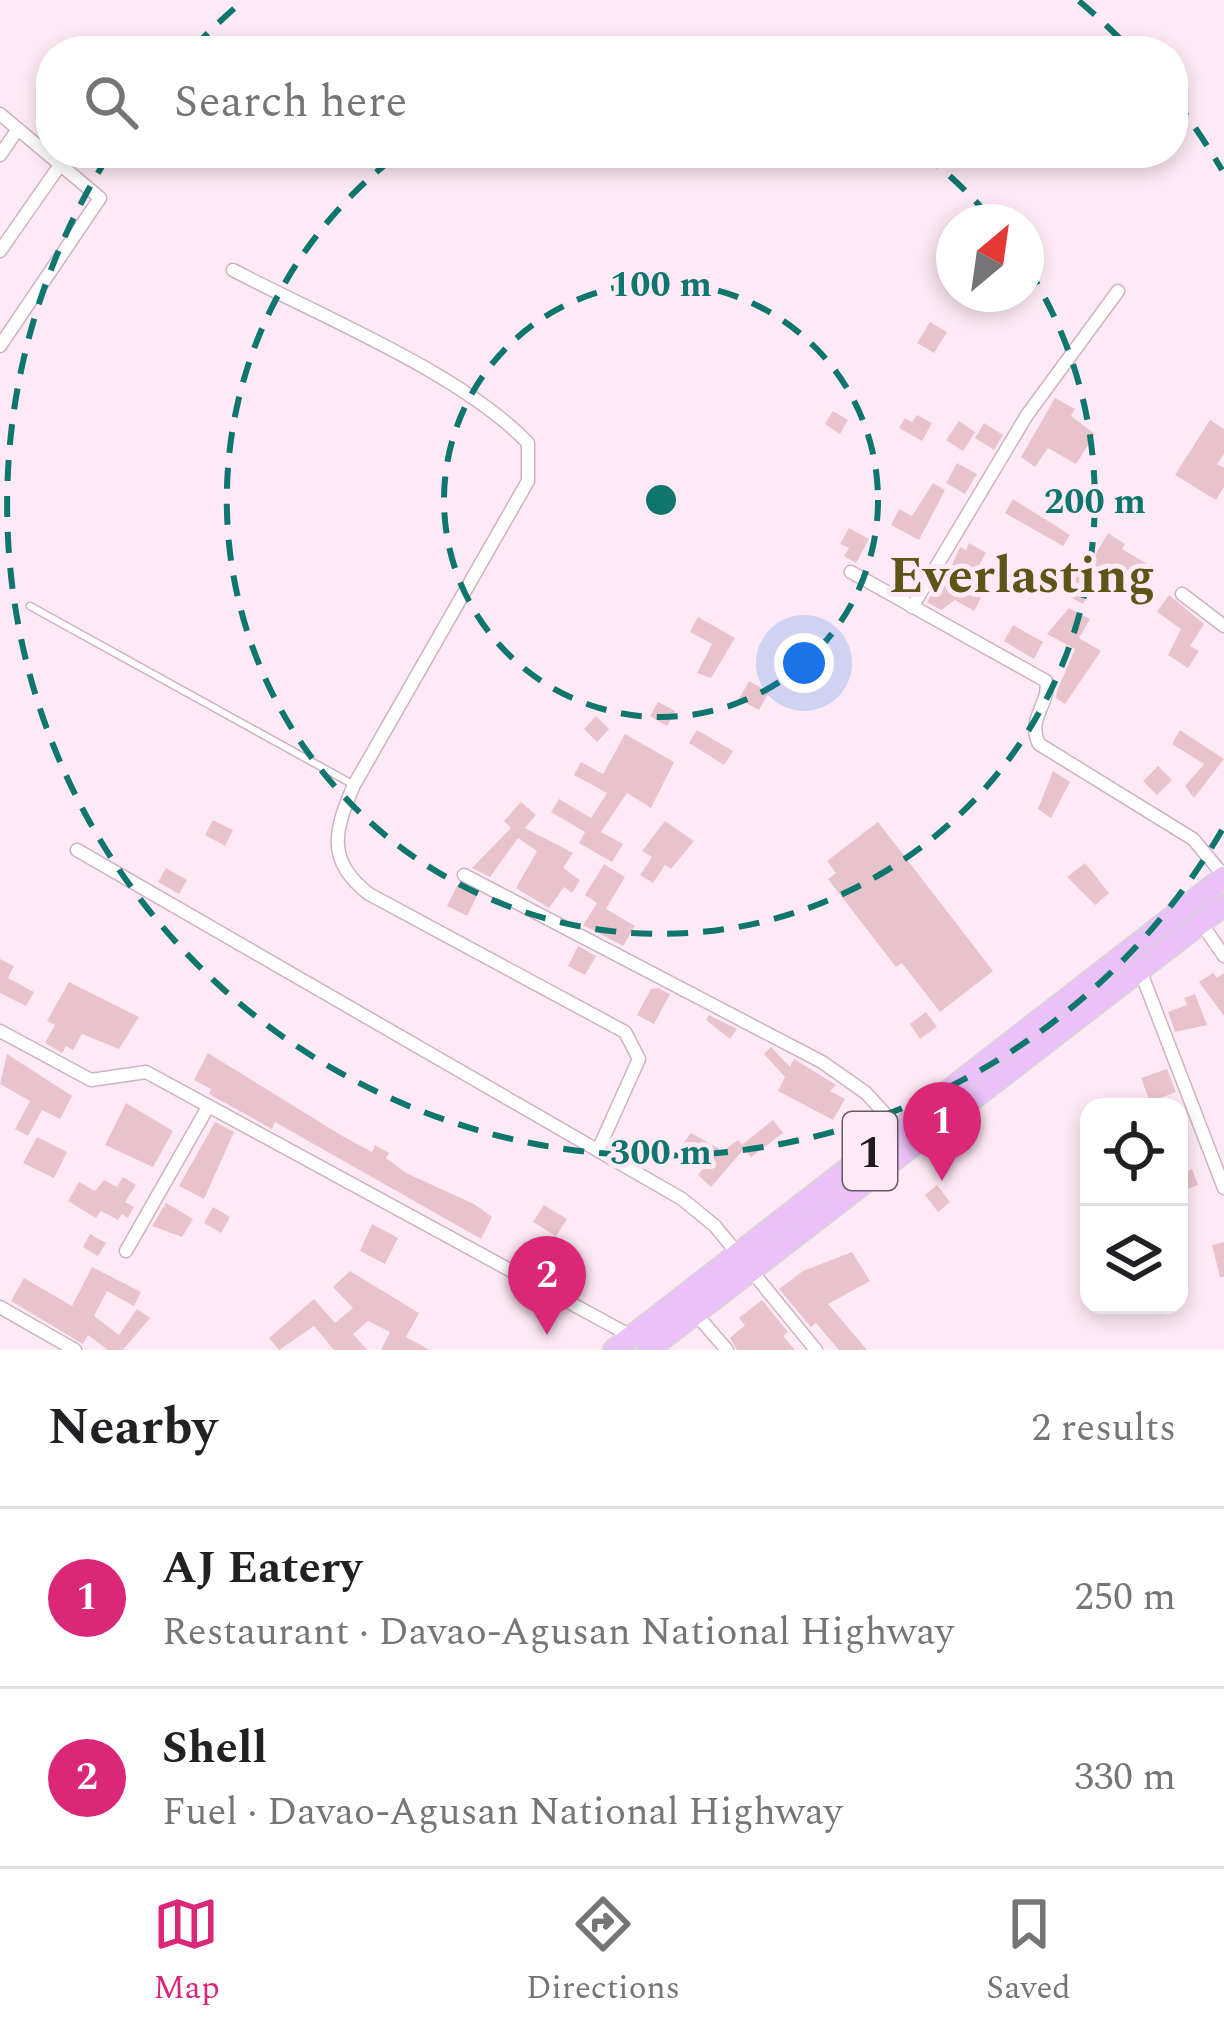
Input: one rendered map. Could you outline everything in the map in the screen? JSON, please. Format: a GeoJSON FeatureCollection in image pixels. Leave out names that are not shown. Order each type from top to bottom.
{"type":"FeatureCollection","features":[{"type":"Feature","properties":{"kind":"highway","name":"1"},"geometry":{"type":"LineString","coordinates":[[634,1347],[954,1099],[1224,876]]}},
{"type":"Feature","properties":{"kind":"highway","name":"1"},"geometry":{"type":"LineString","coordinates":[[634,1347],[695,1313],[744,1262],[899,1129],[954,1099],[1140,970],[1224,905]]}},
{"type":"Feature","properties":{"kind":"street"},"geometry":{"type":"LineString","coordinates":[[0,114],[36,144]]}},
{"type":"Feature","properties":{"kind":"street"},"geometry":{"type":"LineString","coordinates":[[0,155],[18,129]]}},
{"type":"Feature","properties":{"kind":"street"},"geometry":{"type":"LineString","coordinates":[[0,251],[57,168]]}},
{"type":"Feature","properties":{"kind":"street"},"geometry":{"type":"LineString","coordinates":[[0,346],[100,198],[65,168]]}},
{"type":"Feature","properties":{"kind":"street"},"geometry":{"type":"LineString","coordinates":[[233,270],[461,393],[528,443],[528,481],[353,785],[335,839],[338,862],[350,880],[403,915],[610,1022],[635,1043],[639,1060],[599,1148]]}},
{"type":"Feature","properties":{"kind":"street"},"geometry":{"type":"LineString","coordinates":[[912,607],[1027,415],[1118,291]]}},
{"type":"Feature","properties":{"kind":"street"},"geometry":{"type":"LineString","coordinates":[[851,572],[1046,681],[1048,691],[1034,722],[1039,744],[1193,839],[1224,876]]}},
{"type":"Feature","properties":{"kind":"street"},"geometry":{"type":"LineString","coordinates":[[1182,594],[1224,626]]}},
{"type":"Feature","properties":{"kind":"street"},"geometry":{"type":"LineString","coordinates":[[77,850],[699,1210],[816,1350]]}},
{"type":"Feature","properties":{"kind":"street"},"geometry":{"type":"LineString","coordinates":[[464,875],[822,1062],[866,1093],[899,1129]]}},
{"type":"Feature","properties":{"kind":"street"},"geometry":{"type":"LineString","coordinates":[[1201,923],[1224,956]]}},
{"type":"Feature","properties":{"kind":"street"},"geometry":{"type":"LineString","coordinates":[[1140,970],[1224,1188]]}},
{"type":"Feature","properties":{"kind":"street"},"geometry":{"type":"LineString","coordinates":[[0,1031],[91,1080],[146,1072],[634,1347]]}},
{"type":"Feature","properties":{"kind":"street"},"geometry":{"type":"LineString","coordinates":[[126,1251],[208,1106]]}},
{"type":"Feature","properties":{"kind":"street"},"geometry":{"type":"LineString","coordinates":[[0,1307],[75,1350]]}},
{"type":"Feature","properties":{"kind":"street"},"geometry":{"type":"LineString","coordinates":[[695,1313],[727,1350]]}},
{"type":"Feature","properties":{"kind":"lane"},"geometry":{"type":"LineString","coordinates":[[30,606],[353,785]]}},
{"type":"Feature","properties":{"kind":"building"},"geometry":{"type":"Polygon","coordinates":[[[930,322],[947,332],[934,353],[917,343],[930,322]]]}},
{"type":"Feature","properties":{"kind":"building"},"geometry":{"type":"Polygon","coordinates":[[[1055,398],[1075,409],[1071,416],[1095,434],[1076,464],[1048,448],[1035,467],[1021,457],[1055,398]]]}},
{"type":"Feature","properties":{"kind":"building"},"geometry":{"type":"Polygon","coordinates":[[[833,411],[848,420],[840,434],[825,424],[833,411]]]}},
{"type":"Feature","properties":{"kind":"building"},"geometry":{"type":"Polygon","coordinates":[[[917,415],[932,423],[922,441],[899,428],[905,418],[912,422],[917,415]]]}},
{"type":"Feature","properties":{"kind":"building"},"geometry":{"type":"Polygon","coordinates":[[[1210,420],[1224,429],[1224,454],[1217,464],[1224,468],[1224,487],[1216,500],[1175,475],[1210,420]]]}},
{"type":"Feature","properties":{"kind":"building"},"geometry":{"type":"Polygon","coordinates":[[[959,421],[975,432],[963,451],[946,440],[959,421]]]}},
{"type":"Feature","properties":{"kind":"building"},"geometry":{"type":"Polygon","coordinates":[[[984,423],[1003,435],[994,450],[975,438],[984,423]]]}},
{"type":"Feature","properties":{"kind":"building"},"geometry":{"type":"Polygon","coordinates":[[[957,463],[977,474],[965,494],[946,483],[957,463]]]}},
{"type":"Feature","properties":{"kind":"building"},"geometry":{"type":"Polygon","coordinates":[[[933,483],[945,490],[919,540],[891,525],[899,509],[912,516],[933,483]]]}},
{"type":"Feature","properties":{"kind":"building"},"geometry":{"type":"Polygon","coordinates":[[[1013,499],[1070,535],[1063,546],[1005,513],[1013,499]]]}},
{"type":"Feature","properties":{"kind":"building"},"geometry":{"type":"Polygon","coordinates":[[[849,528],[869,539],[856,563],[844,556],[849,548],[840,544],[849,528]]]}},
{"type":"Feature","properties":{"kind":"building"},"geometry":{"type":"Polygon","coordinates":[[[1108,533],[1125,544],[1122,549],[1157,570],[1144,590],[1103,569],[1083,604],[1063,593],[1073,577],[1083,576],[1108,533]]]}},
{"type":"Feature","properties":{"kind":"building"},"geometry":{"type":"Polygon","coordinates":[[[969,543],[986,553],[965,589],[981,598],[974,611],[955,600],[941,610],[927,602],[935,589],[940,592],[960,547],[966,550],[969,543]]]}},
{"type":"Feature","properties":{"kind":"building"},"geometry":{"type":"Polygon","coordinates":[[[1169,595],[1204,624],[1190,646],[1199,651],[1188,668],[1168,655],[1181,629],[1157,612],[1169,595]]]}},
{"type":"Feature","properties":{"kind":"building"},"geometry":{"type":"Polygon","coordinates":[[[1069,608],[1090,619],[1079,638],[1101,651],[1065,704],[1056,698],[1057,691],[1075,649],[1047,634],[1069,608]]]}},
{"type":"Feature","properties":{"kind":"building"},"geometry":{"type":"Polygon","coordinates":[[[698,617],[735,638],[711,678],[697,673],[712,644],[690,632],[698,617]]]}},
{"type":"Feature","properties":{"kind":"building"},"geometry":{"type":"Polygon","coordinates":[[[1013,625],[1043,642],[1034,659],[1004,641],[1013,625]]]}},
{"type":"Feature","properties":{"kind":"building"},"geometry":{"type":"Polygon","coordinates":[[[749,681],[769,692],[759,710],[739,699],[749,681]]]}},
{"type":"Feature","properties":{"kind":"building"},"geometry":{"type":"Polygon","coordinates":[[[658,702],[675,711],[667,726],[650,716],[658,702]]]}},
{"type":"Feature","properties":{"kind":"building"},"geometry":{"type":"Polygon","coordinates":[[[596,716],[609,729],[597,742],[584,729],[596,716]]]}},
{"type":"Feature","properties":{"kind":"building"},"geometry":{"type":"Polygon","coordinates":[[[697,730],[733,751],[724,765],[689,743],[697,730]]]}},
{"type":"Feature","properties":{"kind":"building"},"geometry":{"type":"Polygon","coordinates":[[[1180,730],[1224,759],[1194,798],[1185,786],[1204,764],[1172,744],[1180,730]]]}},
{"type":"Feature","properties":{"kind":"building"},"geometry":{"type":"Polygon","coordinates":[[[625,734],[674,762],[651,808],[627,793],[601,832],[623,844],[612,862],[579,843],[585,832],[551,812],[559,799],[591,818],[607,793],[574,775],[581,762],[603,774],[625,734]]]}},
{"type":"Feature","properties":{"kind":"building"},"geometry":{"type":"Polygon","coordinates":[[[1158,766],[1172,780],[1157,795],[1143,781],[1158,766]]]}},
{"type":"Feature","properties":{"kind":"building"},"geometry":{"type":"Polygon","coordinates":[[[1053,771],[1070,782],[1051,818],[1038,809],[1053,771]]]}},
{"type":"Feature","properties":{"kind":"building"},"geometry":{"type":"Polygon","coordinates":[[[521,802],[536,815],[525,828],[573,853],[563,868],[580,880],[572,893],[564,887],[549,908],[516,888],[537,851],[518,838],[490,877],[472,868],[511,828],[504,821],[521,802]]]}},
{"type":"Feature","properties":{"kind":"building"},"geometry":{"type":"Polygon","coordinates":[[[213,820],[233,830],[225,846],[205,835],[213,820]]]}},
{"type":"Feature","properties":{"kind":"building"},"geometry":{"type":"Polygon","coordinates":[[[665,821],[694,841],[671,869],[665,865],[653,883],[640,875],[652,857],[642,851],[665,821]]]}},
{"type":"Feature","properties":{"kind":"building"},"geometry":{"type":"Polygon","coordinates":[[[878,822],[993,971],[940,1012],[902,963],[896,967],[828,879],[836,873],[827,861],[878,822]]]}},
{"type":"Feature","properties":{"kind":"building"},"geometry":{"type":"Polygon","coordinates":[[[1085,863],[1109,893],[1095,905],[1067,877],[1085,863]]]}},
{"type":"Feature","properties":{"kind":"building"},"geometry":{"type":"Polygon","coordinates":[[[604,864],[625,877],[606,909],[635,926],[623,946],[583,925],[597,903],[585,895],[604,864]]]}},
{"type":"Feature","properties":{"kind":"building"},"geometry":{"type":"Polygon","coordinates":[[[166,868],[187,880],[179,894],[158,882],[166,868]]]}},
{"type":"Feature","properties":{"kind":"building"},"geometry":{"type":"Polygon","coordinates":[[[458,884],[478,894],[467,916],[447,906],[458,884]]]}},
{"type":"Feature","properties":{"kind":"building"},"geometry":{"type":"Polygon","coordinates":[[[578,946],[596,956],[585,975],[568,966],[578,946]]]}},
{"type":"Feature","properties":{"kind":"building"},"geometry":{"type":"Polygon","coordinates":[[[0,959],[14,966],[8,978],[34,992],[26,1006],[0,993],[0,959]]]}},
{"type":"Feature","properties":{"kind":"building"},"geometry":{"type":"Polygon","coordinates":[[[1213,973],[1217,978],[1224,973],[1224,1016],[1199,982],[1213,973]]]}},
{"type":"Feature","properties":{"kind":"building"},"geometry":{"type":"Polygon","coordinates":[[[69,982],[139,1017],[119,1049],[82,1034],[73,1050],[66,1046],[62,1053],[45,1043],[55,1025],[47,1021],[69,982]]]}},
{"type":"Feature","properties":{"kind":"building"},"geometry":{"type":"Polygon","coordinates":[[[651,989],[670,994],[654,1024],[637,1015],[651,989]]]}},
{"type":"Feature","properties":{"kind":"building"},"geometry":{"type":"Polygon","coordinates":[[[1195,994],[1207,1025],[1175,1032],[1168,1012],[1187,1005],[1184,998],[1195,994]]]}},
{"type":"Feature","properties":{"kind":"building"},"geometry":{"type":"Polygon","coordinates":[[[926,1012],[937,1027],[920,1039],[910,1024],[926,1012]]]}},
{"type":"Feature","properties":{"kind":"building"},"geometry":{"type":"Polygon","coordinates":[[[709,1015],[737,1029],[730,1039],[706,1020],[709,1015]]]}},
{"type":"Feature","properties":{"kind":"building"},"geometry":{"type":"Polygon","coordinates":[[[771,1047],[790,1067],[794,1059],[836,1085],[830,1091],[845,1099],[833,1120],[778,1091],[785,1077],[764,1054],[771,1047]]]}},
{"type":"Feature","properties":{"kind":"building"},"geometry":{"type":"Polygon","coordinates":[[[208,1053],[344,1137],[372,1152],[375,1145],[389,1153],[386,1158],[406,1173],[474,1204],[492,1217],[481,1239],[275,1122],[272,1129],[209,1094],[211,1089],[194,1080],[208,1053]]]}},
{"type":"Feature","properties":{"kind":"building"},"geometry":{"type":"Polygon","coordinates":[[[7,1054],[72,1096],[60,1119],[42,1110],[28,1136],[15,1129],[30,1101],[0,1084],[7,1054]]]}},
{"type":"Feature","properties":{"kind":"building"},"geometry":{"type":"Polygon","coordinates":[[[1167,1069],[1176,1092],[1148,1098],[1141,1078],[1167,1069]]]}},
{"type":"Feature","properties":{"kind":"building"},"geometry":{"type":"Polygon","coordinates":[[[126,1103],[173,1131],[153,1167],[105,1145],[126,1103]]]}},
{"type":"Feature","properties":{"kind":"building"},"geometry":{"type":"Polygon","coordinates":[[[773,1120],[783,1133],[751,1157],[744,1149],[711,1187],[698,1175],[708,1163],[682,1145],[691,1133],[723,1151],[738,1140],[742,1145],[773,1120]]]}},
{"type":"Feature","properties":{"kind":"building"},"geometry":{"type":"Polygon","coordinates":[[[215,1122],[234,1132],[204,1199],[179,1186],[215,1122]]]}},
{"type":"Feature","properties":{"kind":"building"},"geometry":{"type":"Polygon","coordinates":[[[37,1137],[67,1152],[54,1178],[23,1163],[37,1137]]]}},
{"type":"Feature","properties":{"kind":"building"},"geometry":{"type":"Polygon","coordinates":[[[1192,1169],[1198,1185],[1188,1189],[1188,1171],[1192,1169]]]}},
{"type":"Feature","properties":{"kind":"building"},"geometry":{"type":"Polygon","coordinates":[[[123,1177],[136,1185],[125,1202],[134,1207],[128,1218],[122,1214],[118,1220],[101,1211],[96,1218],[68,1201],[79,1182],[95,1191],[104,1180],[117,1187],[123,1177]]]}},
{"type":"Feature","properties":{"kind":"building"},"geometry":{"type":"Polygon","coordinates":[[[937,1185],[950,1202],[938,1212],[925,1195],[937,1185]]]}},
{"type":"Feature","properties":{"kind":"building"},"geometry":{"type":"Polygon","coordinates":[[[166,1203],[193,1219],[182,1237],[152,1226],[166,1203]]]}},
{"type":"Feature","properties":{"kind":"building"},"geometry":{"type":"Polygon","coordinates":[[[544,1205],[567,1219],[556,1236],[533,1222],[544,1205]]]}},
{"type":"Feature","properties":{"kind":"building"},"geometry":{"type":"Polygon","coordinates":[[[213,1207],[230,1217],[221,1233],[204,1223],[213,1207]]]}},
{"type":"Feature","properties":{"kind":"building"},"geometry":{"type":"Polygon","coordinates":[[[372,1224],[398,1238],[385,1264],[360,1251],[372,1224]]]}},
{"type":"Feature","properties":{"kind":"building"},"geometry":{"type":"Polygon","coordinates":[[[90,1234],[106,1243],[98,1256],[83,1247],[90,1234]]]}},
{"type":"Feature","properties":{"kind":"building"},"geometry":{"type":"Polygon","coordinates":[[[1224,1242],[1224,1277],[1220,1277],[1212,1245],[1224,1242]]]}},
{"type":"Feature","properties":{"kind":"building"},"geometry":{"type":"Polygon","coordinates":[[[852,1252],[870,1281],[828,1304],[867,1350],[839,1350],[816,1323],[811,1327],[779,1289],[803,1271],[852,1252]]]}},
{"type":"Feature","properties":{"kind":"building"},"geometry":{"type":"Polygon","coordinates":[[[92,1267],[141,1292],[134,1306],[107,1291],[94,1316],[119,1335],[137,1309],[150,1318],[123,1350],[108,1350],[88,1335],[83,1344],[11,1301],[24,1278],[72,1306],[92,1267]]]}},
{"type":"Feature","properties":{"kind":"building"},"geometry":{"type":"Polygon","coordinates":[[[350,1271],[419,1313],[406,1337],[430,1350],[381,1350],[390,1332],[368,1321],[353,1334],[367,1350],[334,1350],[314,1326],[279,1350],[269,1338],[314,1299],[335,1323],[353,1308],[333,1287],[350,1271]]]}},
{"type":"Feature","properties":{"kind":"building"},"geometry":{"type":"Polygon","coordinates":[[[762,1300],[788,1332],[783,1336],[795,1350],[737,1350],[730,1338],[745,1325],[739,1318],[762,1300]]]}},
{"type":"Feature","properties":{"kind":"place","name":"AJ Eatery"},"geometry":{"type":"Point","coordinates":[942,1181]}},
{"type":"Feature","properties":{"kind":"place","name":"Shell"},"geometry":{"type":"Point","coordinates":[547,1335]}},
{"type":"Feature","properties":{"kind":"district","name":"Everlasting"},"geometry":{"type":"Point","coordinates":[1022,574]}}]}
